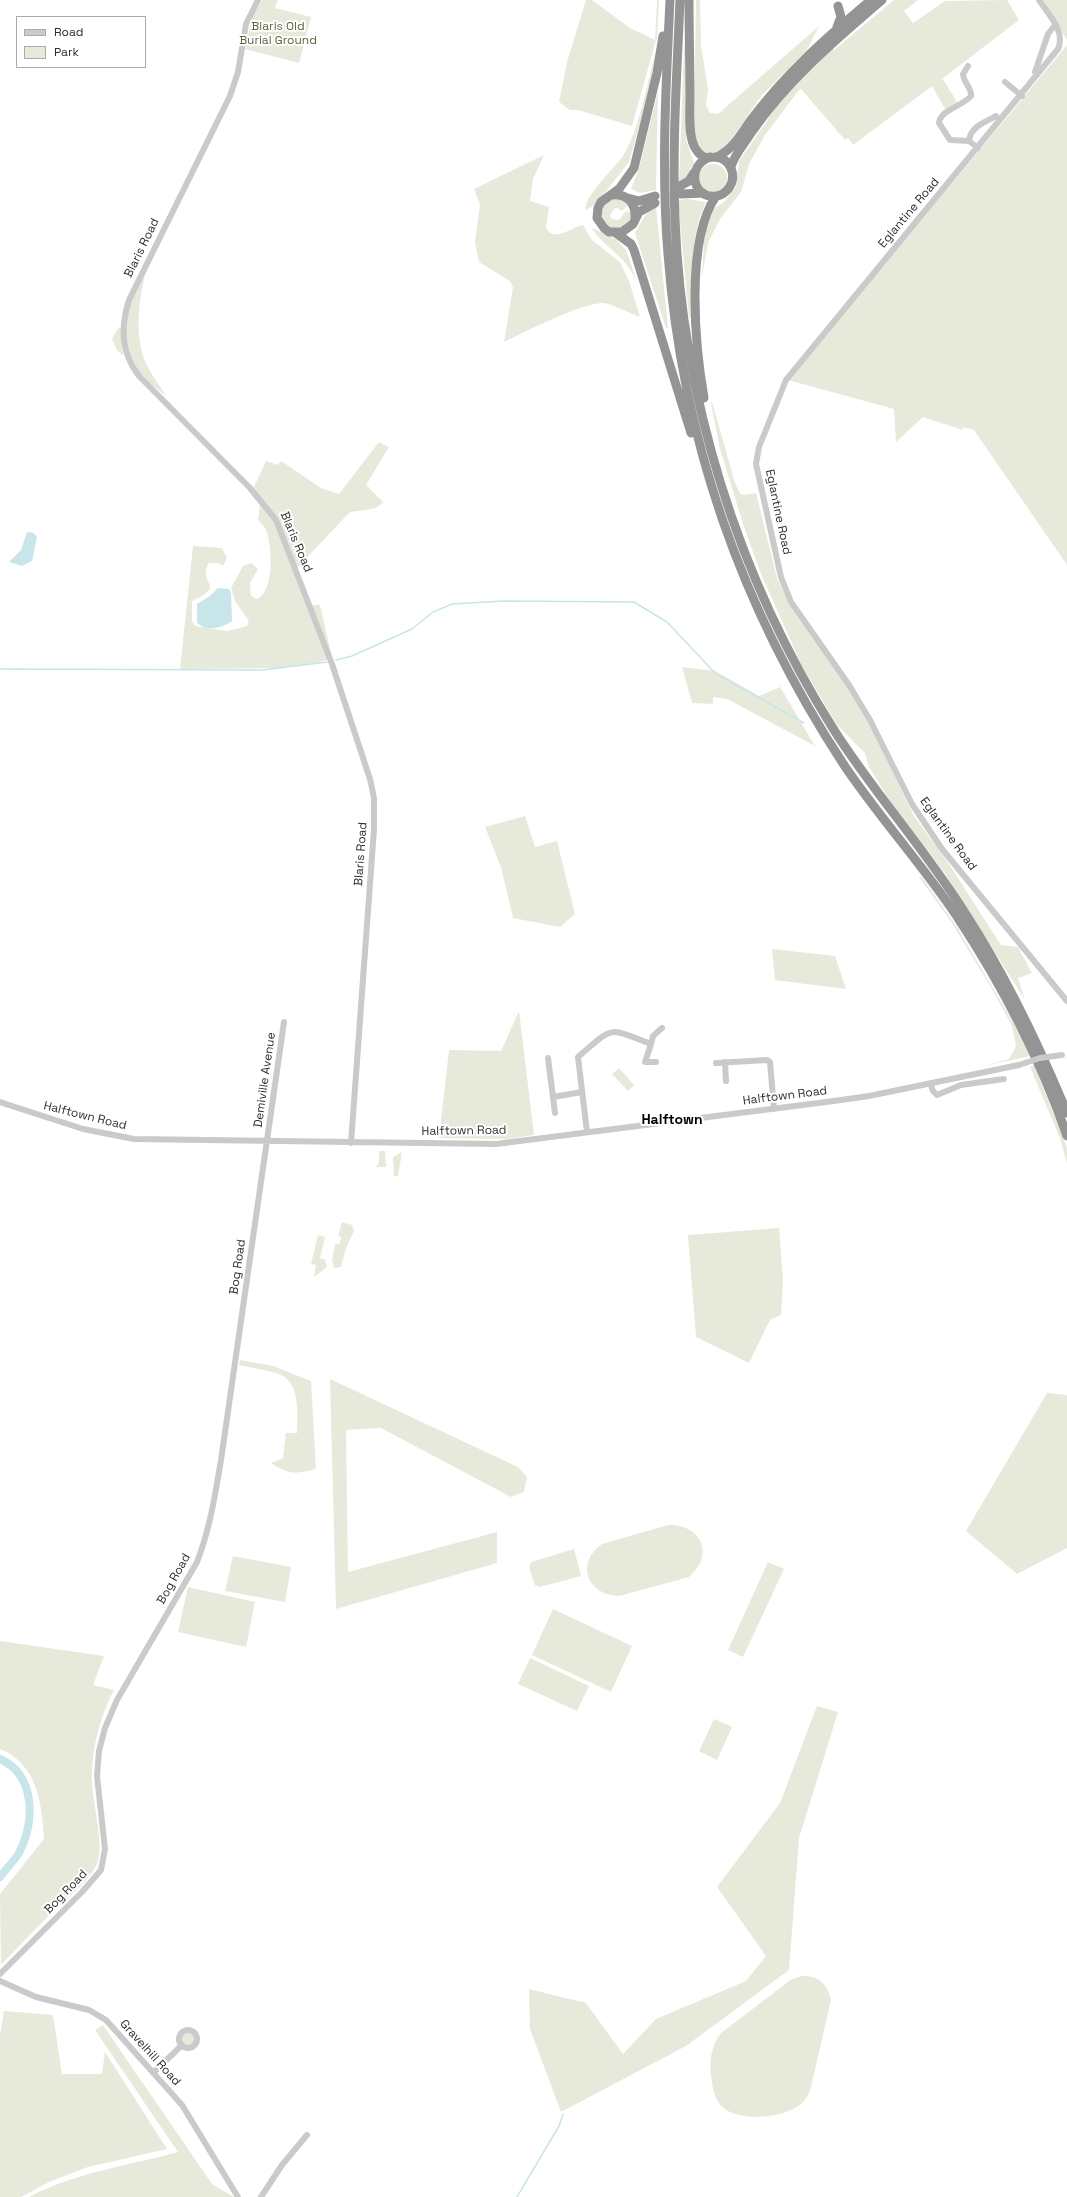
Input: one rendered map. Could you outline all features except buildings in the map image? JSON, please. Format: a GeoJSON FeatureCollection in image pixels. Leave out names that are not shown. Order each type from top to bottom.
{"type":"FeatureCollection","features":[{"type":"Feature","properties":{"kind":"highway"},"geometry":{"type":"LineString","coordinates":[[665,0],[661,56],[638,155],[630,176],[619,189],[600,202],[597,218],[604,228],[616,233],[631,244],[634,250],[691,433],[702,452]]}},
{"type":"Feature","properties":{"kind":"highway"},"geometry":{"type":"LineString","coordinates":[[670,0],[664,180],[668,253],[674,311],[682,361],[702,452],[735,558],[748,590],[784,664],[845,766],[955,914],[997,982],[1033,1052],[1067,1136]]}},
{"type":"Feature","properties":{"kind":"highway"},"geometry":{"type":"LineString","coordinates":[[680,0],[674,159],[676,245],[681,300],[692,367],[714,462],[745,553],[792,658],[855,762],[964,910],[998,966],[1040,1048],[1067,1113]]}},
{"type":"Feature","properties":{"kind":"highway"},"geometry":{"type":"LineString","coordinates":[[689,0],[692,140],[696,151],[705,157],[722,159],[731,167]]}},
{"type":"Feature","properties":{"kind":"highway"},"geometry":{"type":"LineString","coordinates":[[871,0],[834,31],[784,79],[732,148],[700,163],[690,180],[680,190],[716,196],[727,191],[733,180],[731,167],[736,155],[757,125],[789,85],[809,64],[882,0]]}},
{"type":"Feature","properties":{"kind":"highway"},"geometry":{"type":"LineString","coordinates":[[834,31],[841,17],[838,6],[848,11],[860,9]]}},
{"type":"Feature","properties":{"kind":"highway"},"geometry":{"type":"LineString","coordinates":[[694,173],[696,184],[704,194]]}},
{"type":"Feature","properties":{"kind":"highway"},"geometry":{"type":"LineString","coordinates":[[611,195],[617,194],[639,201],[655,199],[643,209],[628,229],[616,233]]}},
{"type":"Feature","properties":{"kind":"highway"},"geometry":{"type":"LineString","coordinates":[[714,462],[712,441],[700,375],[695,308],[702,222],[716,196]]}},
{"type":"Feature","properties":{"kind":"highway"},"geometry":{"type":"LineString","coordinates":[[628,198],[634,207],[635,218]]}},
{"type":"Feature","properties":{"kind":"street","name":"Blaris Road"},"geometry":{"type":"LineString","coordinates":[[258,0],[246,24],[234,86],[129,300],[124,321],[124,339],[128,360],[133,368],[250,488],[276,520],[332,664],[370,779],[374,798],[374,829],[351,1143]]}},
{"type":"Feature","properties":{"kind":"street","name":"Eglantine Road"},"geometry":{"type":"LineString","coordinates":[[1039,0],[1061,37],[1058,49],[1022,96],[786,380],[759,447],[757,457],[757,473],[781,576],[791,602],[853,691],[924,824],[942,850],[1067,1001]]}},
{"type":"Feature","properties":{"kind":"street"},"geometry":{"type":"LineString","coordinates":[[1035,72],[1048,34],[1055,25]]}},
{"type":"Feature","properties":{"kind":"street"},"geometry":{"type":"LineString","coordinates":[[968,66],[963,74],[963,78],[971,92],[971,96],[965,102],[942,116],[939,123],[950,140],[969,141],[978,148]]}},
{"type":"Feature","properties":{"kind":"street"},"geometry":{"type":"LineString","coordinates":[[1005,82],[1022,96]]}},
{"type":"Feature","properties":{"kind":"street"},"geometry":{"type":"LineString","coordinates":[[969,141],[970,133],[973,130],[996,116]]}},
{"type":"Feature","properties":{"kind":"street","name":"Demiville Avenue"},"geometry":{"type":"LineString","coordinates":[[267,1141],[284,1022]]}},
{"type":"Feature","properties":{"kind":"street"},"geometry":{"type":"LineString","coordinates":[[656,1062],[645,1062],[654,1036],[662,1028]]}},
{"type":"Feature","properties":{"kind":"street"},"geometry":{"type":"LineString","coordinates":[[587,1132],[578,1057],[602,1036],[612,1032],[620,1032],[651,1044]]}},
{"type":"Feature","properties":{"kind":"street","name":"Halftown Road"},"geometry":{"type":"LineString","coordinates":[[0,1102],[60,1123],[122,1138],[351,1143],[496,1144],[869,1096],[1019,1065],[1040,1058],[1064,1054]]}},
{"type":"Feature","properties":{"kind":"street"},"geometry":{"type":"LineString","coordinates":[[548,1058],[555,1113]]}},
{"type":"Feature","properties":{"kind":"street"},"geometry":{"type":"LineString","coordinates":[[716,1063],[766,1060],[770,1062],[774,1109]]}},
{"type":"Feature","properties":{"kind":"street"},"geometry":{"type":"LineString","coordinates":[[724,1062],[726,1081]]}},
{"type":"Feature","properties":{"kind":"street"},"geometry":{"type":"LineString","coordinates":[[930,1083],[933,1091],[937,1095],[962,1085],[1004,1079]]}},
{"type":"Feature","properties":{"kind":"street"},"geometry":{"type":"LineString","coordinates":[[553,1096],[582,1092]]}},
{"type":"Feature","properties":{"kind":"street","name":"Bog Road"},"geometry":{"type":"LineString","coordinates":[[0,1974],[82,1892],[101,1870],[104,1860],[104,1831],[97,1776],[99,1751],[105,1728],[117,1700],[197,1562],[209,1526],[267,1141]]}},
{"type":"Feature","properties":{"kind":"street","name":"Gravelhill Road"},"geometry":{"type":"LineString","coordinates":[[0,1981],[36,1997],[88,2010],[106,2020],[154,2072],[194,2123],[238,2197]]}},
{"type":"Feature","properties":{"kind":"street"},"geometry":{"type":"LineString","coordinates":[[154,2072],[182,2046]]}},
{"type":"Feature","properties":{"kind":"street"},"geometry":{"type":"LineString","coordinates":[[261,2197],[282,2165],[307,2135]]}},
{"type":"Feature","properties":{"kind":"green space","name":"Blaris Old Burial Ground"},"geometry":{"type":"Polygon","coordinates":[[[262,0],[278,0],[275,8],[311,17],[299,63],[245,49],[252,17],[262,0]]]}},
{"type":"Feature","properties":{"kind":"green space"},"geometry":{"type":"Polygon","coordinates":[[[586,0],[592,0],[630,28],[655,40],[657,0],[659,0],[657,40],[632,126],[578,110],[570,110],[559,102],[567,62],[586,0]]]}},
{"type":"Feature","properties":{"kind":"green space"},"geometry":{"type":"Polygon","coordinates":[[[696,0],[700,0],[701,45],[708,89],[706,105],[710,113],[718,114],[819,26],[807,50],[762,95],[727,146],[708,155],[701,152],[694,137],[696,0]]]}},
{"type":"Feature","properties":{"kind":"green space"},"geometry":{"type":"Polygon","coordinates":[[[894,0],[918,0],[904,11],[913,23],[945,1],[1007,0],[1019,20],[938,82],[943,79],[957,102],[945,109],[932,86],[853,145],[848,138],[845,140],[801,89],[799,90],[765,135],[749,164],[741,192],[720,219],[708,243],[702,277],[705,227],[715,208],[724,202],[736,187],[739,161],[782,99],[800,78],[832,48],[834,50],[894,0]]]}},
{"type":"Feature","properties":{"kind":"green space"},"geometry":{"type":"Polygon","coordinates":[[[1041,0],[1067,0],[1067,40],[1041,0]]]}},
{"type":"Feature","properties":{"kind":"green space"},"geometry":{"type":"Polygon","coordinates":[[[684,45],[686,51],[686,140],[694,163],[685,180],[679,183],[684,45]]]}},
{"type":"Feature","properties":{"kind":"green space"},"geometry":{"type":"Polygon","coordinates":[[[1067,45],[1067,565],[974,430],[962,427],[963,430],[923,417],[896,442],[894,409],[788,380],[1067,45]]]}},
{"type":"Feature","properties":{"kind":"green space"},"geometry":{"type":"Polygon","coordinates":[[[657,47],[650,89],[629,162],[594,205],[586,210],[586,205],[594,191],[623,156],[629,145],[639,118],[657,47]]]}},
{"type":"Feature","properties":{"kind":"green space"},"geometry":{"type":"Polygon","coordinates":[[[658,91],[656,190],[640,193],[631,189],[639,169],[658,91]]]}},
{"type":"Feature","properties":{"kind":"green space"},"geometry":{"type":"Polygon","coordinates":[[[544,155],[533,179],[530,201],[549,207],[546,228],[554,234],[558,234],[583,225],[592,240],[620,262],[629,281],[640,317],[606,303],[602,303],[580,308],[567,313],[504,342],[513,287],[510,281],[479,262],[475,242],[480,205],[474,189],[544,155]]]}},
{"type":"Feature","properties":{"kind":"green space"},"geometry":{"type":"Polygon","coordinates":[[[713,164],[719,165],[723,168],[726,172],[726,184],[723,188],[719,191],[713,192],[707,191],[703,188],[700,184],[699,178],[700,172],[703,168],[707,165],[713,164]]]}},
{"type":"Feature","properties":{"kind":"green space"},"geometry":{"type":"Polygon","coordinates":[[[619,198],[629,204],[622,211],[617,208],[614,209],[610,215],[612,219],[619,220],[626,211],[632,213],[631,220],[624,227],[610,229],[601,219],[603,205],[610,199],[619,198]]]}},
{"type":"Feature","properties":{"kind":"green space"},"geometry":{"type":"Polygon","coordinates":[[[687,199],[706,202],[697,229],[694,244],[691,318],[689,317],[678,200],[687,199]]]}},
{"type":"Feature","properties":{"kind":"green space"},"geometry":{"type":"Polygon","coordinates":[[[656,207],[668,328],[666,328],[635,233],[647,212],[656,207]]]}},
{"type":"Feature","properties":{"kind":"green space"},"geometry":{"type":"Polygon","coordinates":[[[592,228],[616,239],[626,250],[637,281],[623,260],[592,228]]]}},
{"type":"Feature","properties":{"kind":"green space"},"geometry":{"type":"Polygon","coordinates":[[[145,275],[139,315],[139,336],[143,356],[147,366],[166,396],[149,382],[135,366],[127,343],[127,319],[130,307],[145,275]]]}},
{"type":"Feature","properties":{"kind":"green space"},"geometry":{"type":"Polygon","coordinates":[[[119,327],[121,328],[123,356],[117,350],[112,339],[119,327]]]}},
{"type":"Feature","properties":{"kind":"green space"},"geometry":{"type":"Polygon","coordinates":[[[712,402],[735,483],[741,495],[756,493],[777,578],[792,609],[848,688],[867,719],[914,816],[947,861],[1001,945],[1018,947],[1032,973],[1018,978],[1025,1000],[944,872],[890,801],[869,767],[865,753],[837,725],[802,666],[761,574],[744,527],[720,449],[712,402]]]}},
{"type":"Feature","properties":{"kind":"green space"},"geometry":{"type":"Polygon","coordinates":[[[379,442],[389,447],[366,485],[383,502],[372,509],[349,513],[294,571],[311,605],[320,605],[332,658],[313,664],[280,668],[180,669],[193,546],[222,548],[227,558],[223,566],[218,563],[209,563],[206,570],[206,576],[210,587],[203,596],[192,601],[192,621],[195,626],[227,631],[247,626],[249,621],[235,601],[231,588],[243,566],[251,563],[258,569],[250,583],[251,596],[257,599],[263,594],[267,587],[271,556],[270,546],[266,530],[258,520],[261,498],[254,487],[266,461],[278,465],[281,461],[321,488],[339,494],[379,442]]]}},
{"type":"Feature","properties":{"kind":"green space"},"geometry":{"type":"Polygon","coordinates":[[[682,667],[715,671],[759,696],[780,687],[815,746],[727,699],[713,697],[713,704],[692,703],[682,667]]]}},
{"type":"Feature","properties":{"kind":"green space"},"geometry":{"type":"Polygon","coordinates":[[[525,816],[535,847],[557,841],[575,914],[560,927],[513,918],[501,867],[485,827],[525,816]]]}},
{"type":"Feature","properties":{"kind":"green space"},"geometry":{"type":"Polygon","coordinates":[[[921,876],[957,927],[1017,1029],[1030,1056],[984,1066],[1009,1059],[1016,1046],[1012,1026],[992,989],[952,923],[919,877],[921,876]]]}},
{"type":"Feature","properties":{"kind":"green space"},"geometry":{"type":"Polygon","coordinates":[[[772,949],[835,956],[846,989],[775,980],[772,949]]]}},
{"type":"Feature","properties":{"kind":"green space"},"geometry":{"type":"Polygon","coordinates":[[[519,1011],[534,1135],[508,1139],[439,1138],[449,1050],[501,1051],[519,1011]]]}},
{"type":"Feature","properties":{"kind":"green space"},"geometry":{"type":"Polygon","coordinates":[[[1034,1065],[1067,1148],[1067,1164],[1060,1138],[1030,1067],[1034,1065]]]}},
{"type":"Feature","properties":{"kind":"green space"},"geometry":{"type":"Polygon","coordinates":[[[619,1068],[634,1085],[628,1091],[612,1074],[619,1068]]]}},
{"type":"Feature","properties":{"kind":"green space"},"geometry":{"type":"Polygon","coordinates":[[[379,1151],[385,1151],[386,1167],[376,1167],[379,1162],[379,1151]]]}},
{"type":"Feature","properties":{"kind":"green space"},"geometry":{"type":"Polygon","coordinates":[[[402,1152],[398,1176],[394,1176],[393,1157],[402,1152]]]}},
{"type":"Feature","properties":{"kind":"green space"},"geometry":{"type":"Polygon","coordinates":[[[342,1222],[352,1225],[354,1231],[346,1248],[341,1267],[334,1268],[332,1260],[335,1244],[340,1244],[341,1237],[338,1236],[342,1222]]]}},
{"type":"Feature","properties":{"kind":"green space"},"geometry":{"type":"Polygon","coordinates":[[[779,1228],[783,1279],[781,1315],[770,1320],[749,1363],[696,1337],[688,1235],[779,1228]]]}},
{"type":"Feature","properties":{"kind":"green space"},"geometry":{"type":"Polygon","coordinates":[[[318,1235],[325,1237],[320,1258],[325,1259],[327,1267],[314,1277],[316,1265],[311,1264],[318,1235]]]}},
{"type":"Feature","properties":{"kind":"green space"},"geometry":{"type":"Polygon","coordinates":[[[240,1360],[273,1366],[311,1381],[316,1469],[303,1472],[292,1472],[283,1470],[271,1463],[283,1458],[286,1433],[297,1433],[296,1397],[291,1384],[283,1376],[239,1365],[240,1360]]]}},
{"type":"Feature","properties":{"kind":"green space"},"geometry":{"type":"Polygon","coordinates":[[[330,1379],[518,1467],[527,1477],[524,1492],[511,1497],[381,1428],[346,1430],[348,1572],[497,1532],[497,1563],[336,1609],[330,1379]]]}},
{"type":"Feature","properties":{"kind":"green space"},"geometry":{"type":"Polygon","coordinates":[[[1047,1393],[1067,1395],[1067,1548],[1017,1574],[966,1531],[1047,1393]]]}},
{"type":"Feature","properties":{"kind":"green space"},"geometry":{"type":"Polygon","coordinates":[[[668,1525],[680,1526],[689,1530],[696,1535],[701,1542],[703,1551],[701,1559],[697,1568],[689,1577],[619,1596],[608,1594],[599,1590],[592,1584],[588,1577],[587,1569],[589,1560],[602,1544],[668,1525]]]}},
{"type":"Feature","properties":{"kind":"green space"},"geometry":{"type":"Polygon","coordinates":[[[574,1549],[581,1576],[540,1587],[535,1585],[529,1568],[531,1562],[574,1549]]]}},
{"type":"Feature","properties":{"kind":"green space"},"geometry":{"type":"Polygon","coordinates":[[[233,1556],[291,1567],[285,1602],[225,1591],[233,1556]]]}},
{"type":"Feature","properties":{"kind":"green space"},"geometry":{"type":"Polygon","coordinates":[[[768,1562],[784,1569],[743,1657],[728,1650],[768,1562]]]}},
{"type":"Feature","properties":{"kind":"green space"},"geometry":{"type":"Polygon","coordinates":[[[188,1587],[255,1602],[246,1647],[178,1632],[188,1587]]]}},
{"type":"Feature","properties":{"kind":"green space"},"geometry":{"type":"Polygon","coordinates":[[[553,1609],[632,1646],[611,1692],[532,1655],[553,1609]]]}},
{"type":"Feature","properties":{"kind":"green space"},"geometry":{"type":"Polygon","coordinates":[[[0,1641],[104,1656],[93,1685],[114,1690],[97,1734],[93,1758],[92,1781],[100,1848],[96,1866],[79,1888],[44,1920],[1,1965],[0,1894],[44,1839],[39,1799],[30,1775],[22,1764],[0,1749],[0,1641]]]}},
{"type":"Feature","properties":{"kind":"green space"},"geometry":{"type":"Polygon","coordinates":[[[530,1658],[589,1686],[577,1711],[518,1684],[530,1658]]]}},
{"type":"Feature","properties":{"kind":"green space"},"geometry":{"type":"Polygon","coordinates":[[[817,1706],[838,1712],[799,1838],[789,1970],[686,2046],[561,2112],[530,2029],[529,1989],[586,2003],[623,2054],[656,2019],[746,1981],[766,1956],[717,1887],[780,1803],[817,1706]]]}},
{"type":"Feature","properties":{"kind":"green space"},"geometry":{"type":"Polygon","coordinates":[[[714,1719],[732,1727],[717,1760],[699,1751],[714,1719]]]}},
{"type":"Feature","properties":{"kind":"green space"},"geometry":{"type":"Polygon","coordinates":[[[802,1976],[818,1979],[825,1985],[831,2000],[808,2095],[803,2102],[795,2108],[773,2115],[760,2117],[748,2116],[736,2114],[726,2110],[715,2096],[711,2078],[711,2058],[713,2047],[718,2038],[721,2033],[792,1979],[802,1976]]]}},
{"type":"Feature","properties":{"kind":"green space"},"geometry":{"type":"Polygon","coordinates":[[[4,2011],[53,2015],[62,2074],[102,2074],[105,2052],[167,2149],[88,2167],[49,2182],[21,2197],[0,2197],[0,2035],[4,2011]]]}},
{"type":"Feature","properties":{"kind":"green space"},"geometry":{"type":"Polygon","coordinates":[[[103,2025],[212,2184],[234,2197],[29,2197],[47,2188],[84,2175],[178,2152],[95,2030],[103,2025]]]}},
{"type":"Feature","properties":{"kind":"green space"},"geometry":{"type":"Polygon","coordinates":[[[188,2033],[193,2035],[195,2040],[193,2045],[188,2047],[183,2045],[181,2040],[183,2035],[188,2033]]]}},
{"type":"Feature","properties":{"kind":"water"},"geometry":{"type":"Polygon","coordinates":[[[27,532],[34,533],[37,537],[32,561],[22,566],[9,562],[21,550],[27,532]]]}},
{"type":"Feature","properties":{"kind":"water"},"geometry":{"type":"Polygon","coordinates":[[[218,588],[229,589],[231,593],[232,621],[224,626],[214,628],[201,626],[197,623],[197,604],[210,596],[218,588]]]}},
{"type":"Feature","properties":{"kind":"waterway"},"geometry":{"type":"LineString","coordinates":[[336,660],[352,656],[412,629],[433,612],[452,604],[504,601],[634,602],[667,622],[715,673],[804,723]]}},
{"type":"Feature","properties":{"kind":"waterway"},"geometry":{"type":"LineString","coordinates":[[0,669],[263,670],[327,662]]}},
{"type":"Feature","properties":{"kind":"waterway"},"geometry":{"type":"LineString","coordinates":[[0,1759],[12,1766],[20,1776],[26,1788],[30,1814],[28,1827],[19,1853],[0,1877]]}},
{"type":"Feature","properties":{"kind":"waterway"},"geometry":{"type":"LineString","coordinates":[[517,2197],[559,2126],[563,2114]]}},
{"type":"Feature","properties":{"kind":"district","name":"Halftown"},"geometry":{"type":"Point","coordinates":[672,1120]}}]}
